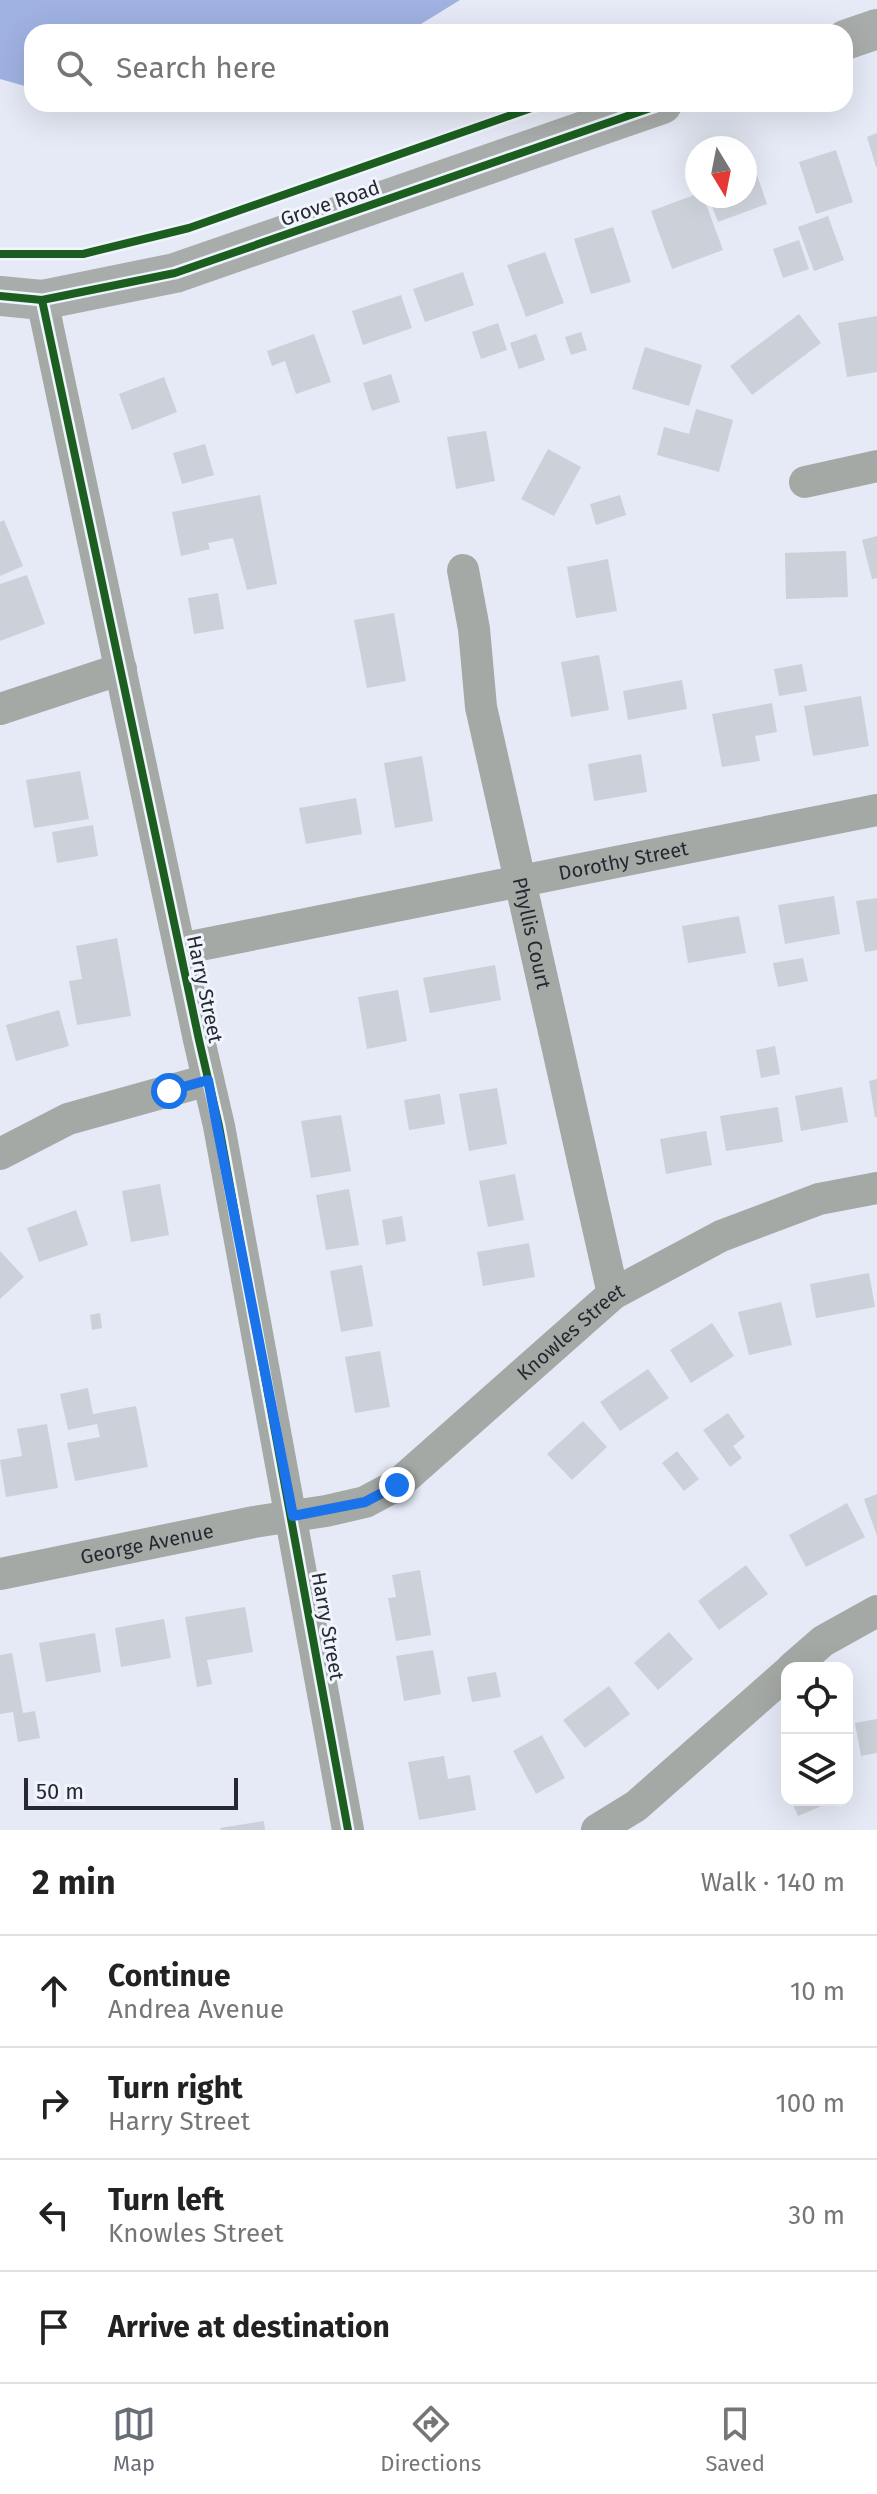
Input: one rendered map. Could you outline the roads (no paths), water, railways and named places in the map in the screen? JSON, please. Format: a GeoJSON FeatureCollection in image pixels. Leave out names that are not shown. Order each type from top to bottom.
{"type":"FeatureCollection","features":[{"type":"Feature","properties":{"kind":"main road"},"geometry":{"type":"LineString","coordinates":[[853,37],[877,29]]}},
{"type":"Feature","properties":{"kind":"main road","name":"Grove Road"},"geometry":{"type":"LineString","coordinates":[[0,296],[42,300],[175,273],[639,112]]}},
{"type":"Feature","properties":{"kind":"street","name":"Harry Street"},"geometry":{"type":"LineString","coordinates":[[42,300],[222,1142],[293,1516],[348,1830]]}},
{"type":"Feature","properties":{"kind":"street"},"geometry":{"type":"LineString","coordinates":[[805,482],[877,466]]}},
{"type":"Feature","properties":{"kind":"street","name":"Phyllis Court"},"geometry":{"type":"LineString","coordinates":[[463,570],[474,629],[481,707],[613,1294]]}},
{"type":"Feature","properties":{"kind":"street"},"geometry":{"type":"LineString","coordinates":[[0,709],[121,669]]}},
{"type":"Feature","properties":{"kind":"street","name":"Dorothy Street"},"geometry":{"type":"LineString","coordinates":[[180,949],[877,810]]}},
{"type":"Feature","properties":{"kind":"street"},"geometry":{"type":"LineString","coordinates":[[0,1154],[68,1119],[208,1080]]}},
{"type":"Feature","properties":{"kind":"street","name":"Knowles Street"},"geometry":{"type":"LineString","coordinates":[[293,1516],[365,1502],[397,1485],[613,1294],[721,1236],[819,1199],[877,1188]]}},
{"type":"Feature","properties":{"kind":"street","name":"George Avenue"},"geometry":{"type":"LineString","coordinates":[[0,1574],[293,1516]]}},
{"type":"Feature","properties":{"kind":"street"},"geometry":{"type":"LineString","coordinates":[[799,1662],[823,1641],[877,1611]]}},
{"type":"Feature","properties":{"kind":"street"},"geometry":{"type":"LineString","coordinates":[[597,1830],[636,1806],[781,1678]]}},
{"type":"Feature","properties":{"kind":"water"},"geometry":{"type":"Polygon","coordinates":[[[0,0],[460,0],[421,24],[24,24],[24,86],[0,79],[0,0]]]}}]}
